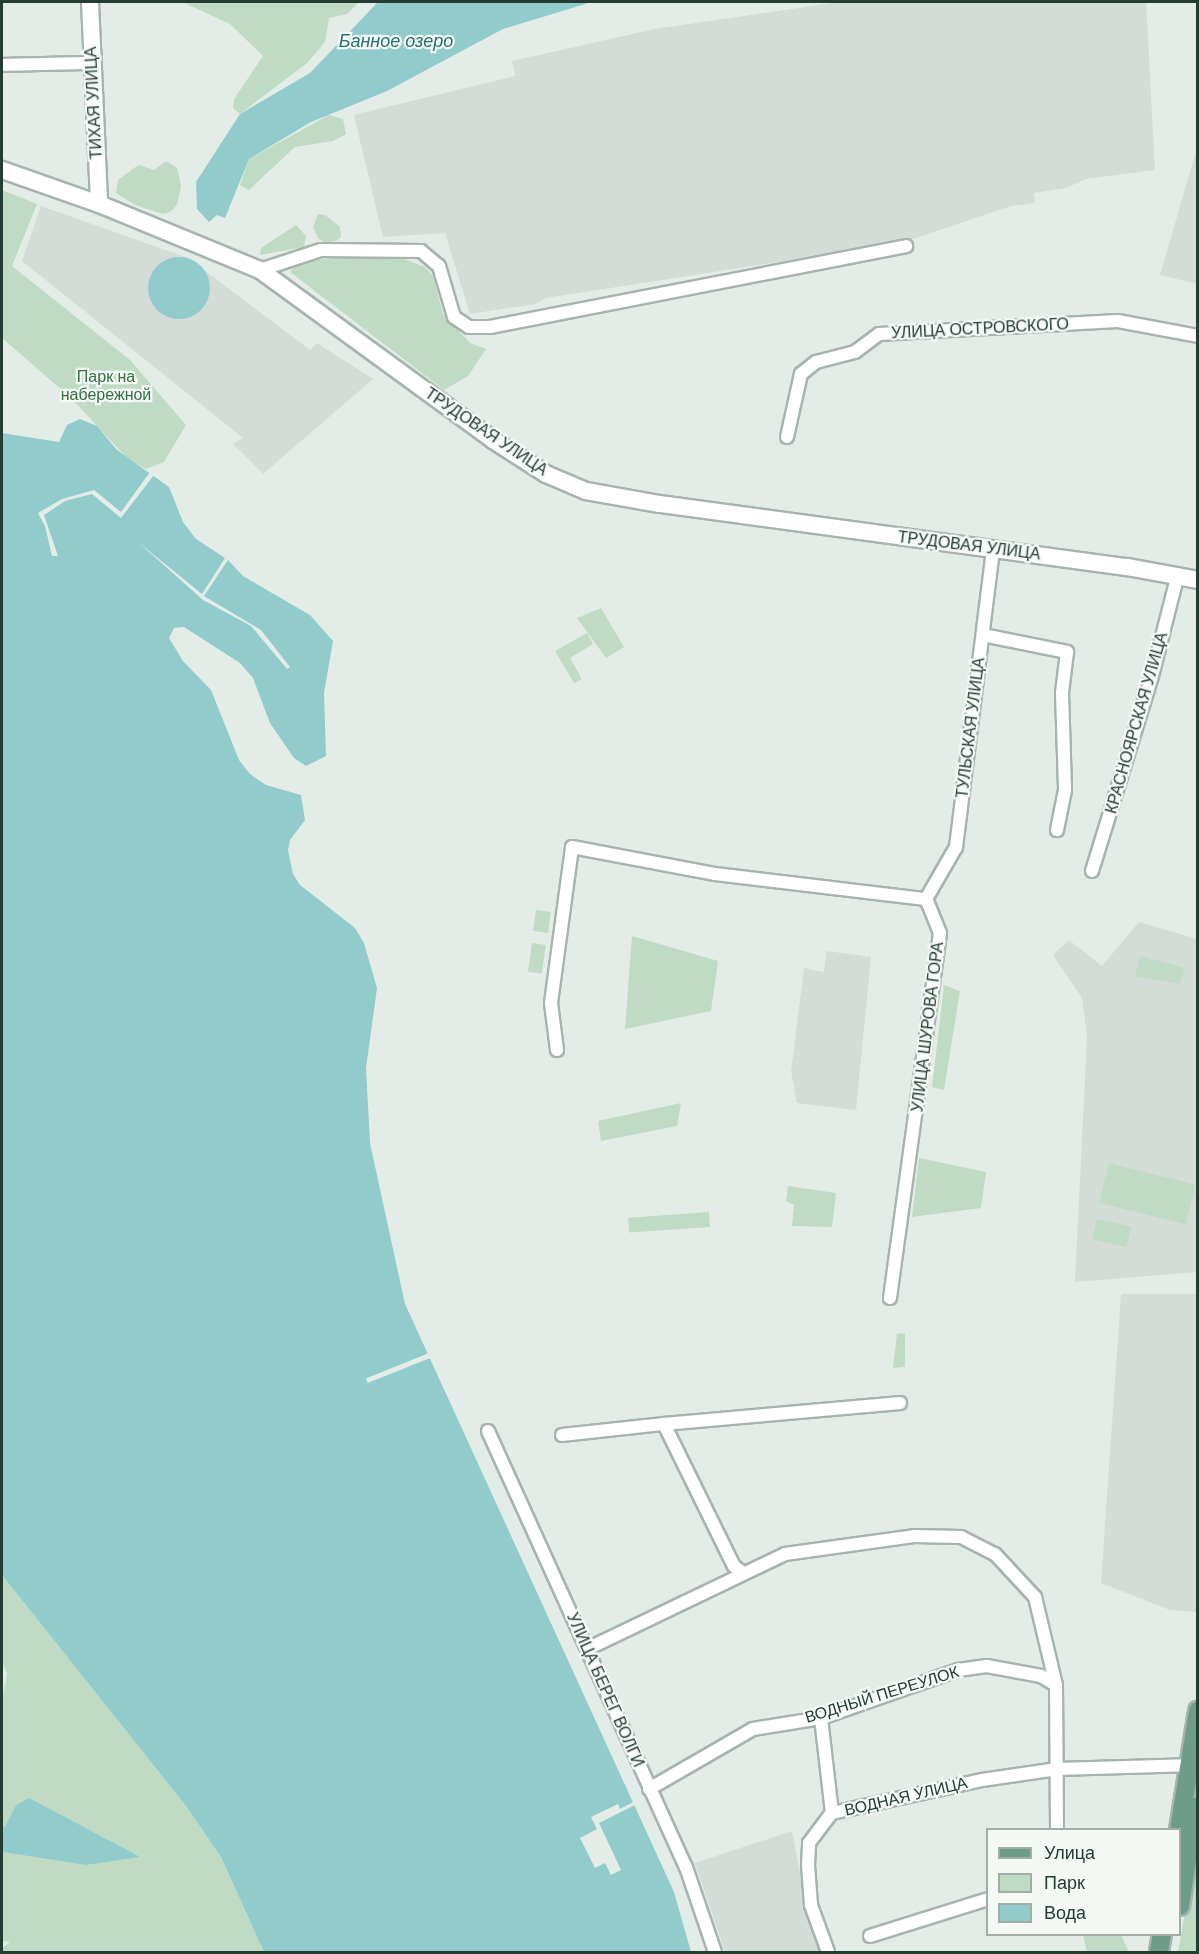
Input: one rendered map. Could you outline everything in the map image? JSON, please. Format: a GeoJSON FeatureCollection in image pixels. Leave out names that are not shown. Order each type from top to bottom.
{"type":"FeatureCollection","features":[{"type":"Feature","properties":{"kind":"main road","name":"ТИХАЯ УЛИЦА"},"geometry":{"type":"LineString","coordinates":[[90,2],[99,204]]}},
{"type":"Feature","properties":{"kind":"main road","name":"ТРУДОВАЯ УЛИЦА"},"geometry":{"type":"LineString","coordinates":[[2,170],[99,204],[260,270],[493,440],[546,474],[586,491],[1179,574],[1197,580]]}},
{"type":"Feature","properties":{"kind":"main road"},"geometry":{"type":"LineString","coordinates":[[1179,1828],[1193,1764],[1197,1711]]}},
{"type":"Feature","properties":{"kind":"main road"},"geometry":{"type":"LineString","coordinates":[[1181,1893],[1197,1790]]}},
{"type":"Feature","properties":{"kind":"main road"},"geometry":{"type":"LineString","coordinates":[[1160,1953],[1162,1936]]}},
{"type":"Feature","properties":{"kind":"main road"},"geometry":{"type":"LineString","coordinates":[[1172,1953],[1175,1936]]}},
{"type":"Feature","properties":{"kind":"street"},"geometry":{"type":"LineString","coordinates":[[2,65],[91,63]]}},
{"type":"Feature","properties":{"kind":"street"},"geometry":{"type":"LineString","coordinates":[[260,270],[321,250],[421,251],[439,266],[454,317],[468,327],[490,327],[906,246]]}},
{"type":"Feature","properties":{"kind":"street","name":"УЛИЦА ОСТРОВСКОГО"},"geometry":{"type":"LineString","coordinates":[[787,437],[801,374],[816,362],[855,352],[879,334],[1118,321],[1197,336]]}},
{"type":"Feature","properties":{"kind":"street","name":"ТУЛЬСКАЯ УЛИЦА"},"geometry":{"type":"LineString","coordinates":[[926,899],[956,847],[993,549]]}},
{"type":"Feature","properties":{"kind":"street","name":"КРАСНОЯРСКАЯ УЛИЦА"},"geometry":{"type":"LineString","coordinates":[[1092,872],[1152,676],[1179,574]]}},
{"type":"Feature","properties":{"kind":"street"},"geometry":{"type":"LineString","coordinates":[[983,635],[1067,652],[1062,693],[1065,790],[1057,830]]}},
{"type":"Feature","properties":{"kind":"street"},"geometry":{"type":"LineString","coordinates":[[557,1050],[550,1003],[572,847],[715,874],[926,899]]}},
{"type":"Feature","properties":{"kind":"street","name":"УЛИЦА ШУРОВА ГОРА"},"geometry":{"type":"LineString","coordinates":[[890,1298],[940,933],[926,899]]}},
{"type":"Feature","properties":{"kind":"street"},"geometry":{"type":"LineString","coordinates":[[562,1435],[900,1403]]}},
{"type":"Feature","properties":{"kind":"street"},"geometry":{"type":"LineString","coordinates":[[664,1424],[734,1566],[743,1573]]}},
{"type":"Feature","properties":{"kind":"street","name":"УЛИЦА БЕРЕГ ВОЛГИ"},"geometry":{"type":"LineString","coordinates":[[488,1431],[686,1868],[715,1953]]}},
{"type":"Feature","properties":{"kind":"street"},"geometry":{"type":"LineString","coordinates":[[587,1649],[785,1554],[914,1536],[961,1537],[995,1554],[1035,1597],[1056,1684],[1057,1828]]}},
{"type":"Feature","properties":{"kind":"street","name":"ВОДНЫЙ ПЕРЕУЛОК"},"geometry":{"type":"LineString","coordinates":[[649,1790],[753,1729],[821,1718],[968,1668],[987,1666],[1041,1676],[1056,1684]]}},
{"type":"Feature","properties":{"kind":"street"},"geometry":{"type":"LineString","coordinates":[[821,1718],[832,1814]]}},
{"type":"Feature","properties":{"kind":"street","name":"ВОДНАЯ УЛИЦА"},"geometry":{"type":"LineString","coordinates":[[828,1953],[811,1905],[808,1865],[809,1843],[832,1814],[982,1780],[1057,1769],[1193,1764]]}},
{"type":"Feature","properties":{"kind":"street"},"geometry":{"type":"LineString","coordinates":[[870,1936],[986,1899]]}},
{"type":"Feature","properties":{"kind":"shaded area"},"geometry":{"type":"Polygon","coordinates":[[[839,2],[1146,2],[1155,170],[1086,179],[1066,188],[1034,193],[1035,203],[1011,206],[901,243],[546,298],[535,304],[470,314],[445,233],[383,237],[354,115],[515,76],[512,61],[655,29],[839,2]]]}},
{"type":"Feature","properties":{"kind":"shaded area"},"geometry":{"type":"Polygon","coordinates":[[[1197,148],[1197,284],[1160,275],[1197,148]]]}},
{"type":"Feature","properties":{"kind":"shaded area"},"geometry":{"type":"Polygon","coordinates":[[[41,206],[188,258],[310,350],[317,343],[373,379],[263,474],[233,444],[243,438],[22,261],[41,206]]]}},
{"type":"Feature","properties":{"kind":"shaded area"},"geometry":{"type":"Polygon","coordinates":[[[1139,922],[1197,939],[1197,1272],[1075,1282],[1087,1036],[1082,998],[1053,955],[1069,940],[1102,966],[1139,922]]]}},
{"type":"Feature","properties":{"kind":"shaded area"},"geometry":{"type":"Polygon","coordinates":[[[827,951],[871,957],[856,1110],[797,1103],[791,1071],[804,968],[824,972],[827,951]]]}},
{"type":"Feature","properties":{"kind":"shaded area"},"geometry":{"type":"Polygon","coordinates":[[[1121,1294],[1197,1294],[1197,1612],[1170,1610],[1101,1583],[1121,1294]]]}},
{"type":"Feature","properties":{"kind":"shaded area"},"geometry":{"type":"Polygon","coordinates":[[[792,1831],[807,1912],[820,1952],[725,1952],[695,1863],[792,1831]]]}},
{"type":"Feature","properties":{"kind":"green space"},"geometry":{"type":"Polygon","coordinates":[[[182,2],[359,2],[347,14],[329,18],[325,42],[307,63],[240,114],[233,108],[234,99],[263,56],[230,24],[182,2]]]}},
{"type":"Feature","properties":{"kind":"green space"},"geometry":{"type":"Polygon","coordinates":[[[329,115],[343,119],[346,134],[333,141],[295,147],[249,190],[240,185],[249,159],[329,115]]]}},
{"type":"Feature","properties":{"kind":"green space"},"geometry":{"type":"Polygon","coordinates":[[[166,161],[177,168],[181,186],[177,205],[170,212],[163,214],[135,205],[116,193],[118,180],[134,168],[139,165],[154,170],[166,161]]]}},
{"type":"Feature","properties":{"kind":"green space","name":"Парк на набережной"},"geometry":{"type":"Polygon","coordinates":[[[2,190],[37,204],[12,266],[130,360],[186,425],[164,462],[146,469],[127,458],[71,398],[2,338],[2,190]]]}},
{"type":"Feature","properties":{"kind":"green space"},"geometry":{"type":"Polygon","coordinates":[[[318,214],[325,215],[340,227],[341,237],[336,241],[325,243],[318,238],[313,227],[318,214]]]}},
{"type":"Feature","properties":{"kind":"green space"},"geometry":{"type":"Polygon","coordinates":[[[296,225],[306,236],[304,247],[260,255],[261,248],[296,225]]]}},
{"type":"Feature","properties":{"kind":"green space"},"geometry":{"type":"Polygon","coordinates":[[[345,256],[402,258],[425,267],[433,276],[443,314],[470,343],[486,349],[468,376],[444,390],[290,272],[297,263],[345,256]]]}},
{"type":"Feature","properties":{"kind":"green space"},"geometry":{"type":"Polygon","coordinates":[[[601,608],[624,647],[606,658],[577,618],[601,608]]]}},
{"type":"Feature","properties":{"kind":"green space"},"geometry":{"type":"Polygon","coordinates":[[[587,633],[593,644],[570,658],[582,679],[574,683],[555,651],[587,633]]]}},
{"type":"Feature","properties":{"kind":"green space"},"geometry":{"type":"Polygon","coordinates":[[[536,910],[551,912],[548,933],[533,931],[536,910]]]}},
{"type":"Feature","properties":{"kind":"green space"},"geometry":{"type":"Polygon","coordinates":[[[632,936],[718,961],[711,1011],[625,1029],[632,936]]]}},
{"type":"Feature","properties":{"kind":"green space"},"geometry":{"type":"Polygon","coordinates":[[[532,943],[546,945],[542,974],[528,972],[532,943]]]}},
{"type":"Feature","properties":{"kind":"green space"},"geometry":{"type":"Polygon","coordinates":[[[1140,956],[1185,968],[1180,984],[1135,976],[1140,956]]]}},
{"type":"Feature","properties":{"kind":"green space"},"geometry":{"type":"Polygon","coordinates":[[[944,985],[960,991],[944,1090],[932,1087],[944,985]]]}},
{"type":"Feature","properties":{"kind":"green space"},"geometry":{"type":"Polygon","coordinates":[[[681,1103],[677,1126],[601,1141],[598,1121],[681,1103]]]}},
{"type":"Feature","properties":{"kind":"green space"},"geometry":{"type":"Polygon","coordinates":[[[919,1158],[986,1172],[981,1208],[912,1217],[919,1158]]]}},
{"type":"Feature","properties":{"kind":"green space"},"geometry":{"type":"Polygon","coordinates":[[[1109,1163],[1195,1185],[1185,1224],[1099,1203],[1109,1163]]]}},
{"type":"Feature","properties":{"kind":"green space"},"geometry":{"type":"Polygon","coordinates":[[[788,1186],[836,1193],[832,1227],[792,1226],[794,1205],[786,1201],[788,1186]]]}},
{"type":"Feature","properties":{"kind":"green space"},"geometry":{"type":"Polygon","coordinates":[[[709,1212],[710,1227],[629,1233],[628,1218],[709,1212]]]}},
{"type":"Feature","properties":{"kind":"green space"},"geometry":{"type":"Polygon","coordinates":[[[1097,1219],[1131,1227],[1126,1247],[1092,1239],[1097,1219]]]}},
{"type":"Feature","properties":{"kind":"green space"},"geometry":{"type":"Polygon","coordinates":[[[905,1333],[905,1367],[893,1368],[897,1334],[905,1333]]]}},
{"type":"Feature","properties":{"kind":"green space"},"geometry":{"type":"Polygon","coordinates":[[[2,1575],[186,1806],[221,1857],[264,1952],[2,1952],[2,1948],[10,1942],[2,1941],[2,1852],[85,1865],[16,1805],[5,1828],[2,1827],[2,1701],[7,1674],[2,1661],[2,1575]]]}},
{"type":"Feature","properties":{"kind":"green space"},"geometry":{"type":"Polygon","coordinates":[[[1197,1840],[1197,1952],[1178,1952],[1181,1936],[1197,1840]]]}},
{"type":"Feature","properties":{"kind":"green space"},"geometry":{"type":"Polygon","coordinates":[[[1083,1936],[1121,1936],[1129,1952],[1087,1952],[1083,1936]]]}},
{"type":"Feature","properties":{"kind":"water","name":"Банное озеро"},"geometry":{"type":"Polygon","coordinates":[[[378,2],[592,2],[503,29],[387,91],[311,122],[249,159],[225,218],[217,215],[209,222],[197,209],[196,182],[240,114],[310,73],[378,2]]]}},
{"type":"Feature","properties":{"kind":"water"},"geometry":{"type":"Polygon","coordinates":[[[179,257],[201,266],[210,288],[201,310],[179,319],[157,310],[148,288],[157,266],[179,257]]]}},
{"type":"Feature","properties":{"kind":"water"},"geometry":{"type":"Polygon","coordinates":[[[80,419],[97,426],[117,450],[169,487],[183,522],[196,539],[228,560],[243,576],[310,615],[333,641],[324,693],[326,756],[306,766],[294,758],[270,723],[253,678],[240,663],[184,627],[174,628],[169,638],[183,661],[211,690],[239,760],[250,774],[266,785],[301,795],[305,820],[290,840],[288,850],[293,874],[300,885],[355,928],[364,943],[377,988],[366,1068],[370,1143],[405,1304],[674,1892],[691,1952],[264,1952],[221,1857],[186,1806],[2,1575],[2,433],[59,442],[67,425],[80,419]]]}},
{"type":"Feature","properties":{"kind":"water"},"geometry":{"type":"Polygon","coordinates":[[[29,1798],[140,1857],[85,1865],[2,1852],[2,1827],[5,1827],[16,1805],[29,1798]]]}},
{"type":"Feature","properties":{"kind":"pier"},"geometry":{"type":"Polygon","coordinates":[[[150,472],[154,475],[121,518],[92,494],[65,501],[44,515],[58,556],[52,556],[45,526],[38,513],[62,499],[94,490],[121,512],[150,472]]]}},
{"type":"Feature","properties":{"kind":"pier"},"geometry":{"type":"Polygon","coordinates":[[[138,542],[202,594],[225,558],[228,560],[204,596],[261,630],[290,667],[287,669],[251,626],[203,600],[138,542]]]}},
{"type":"Feature","properties":{"kind":"pier"},"geometry":{"type":"Polygon","coordinates":[[[429,1353],[431,1358],[368,1383],[366,1378],[429,1353]]]}},
{"type":"Feature","properties":{"kind":"pier"},"geometry":{"type":"Polygon","coordinates":[[[633,1802],[635,1805],[599,1823],[621,1870],[611,1875],[605,1863],[595,1868],[580,1838],[597,1829],[591,1817],[618,1804],[620,1809],[633,1802]]]}}]}
